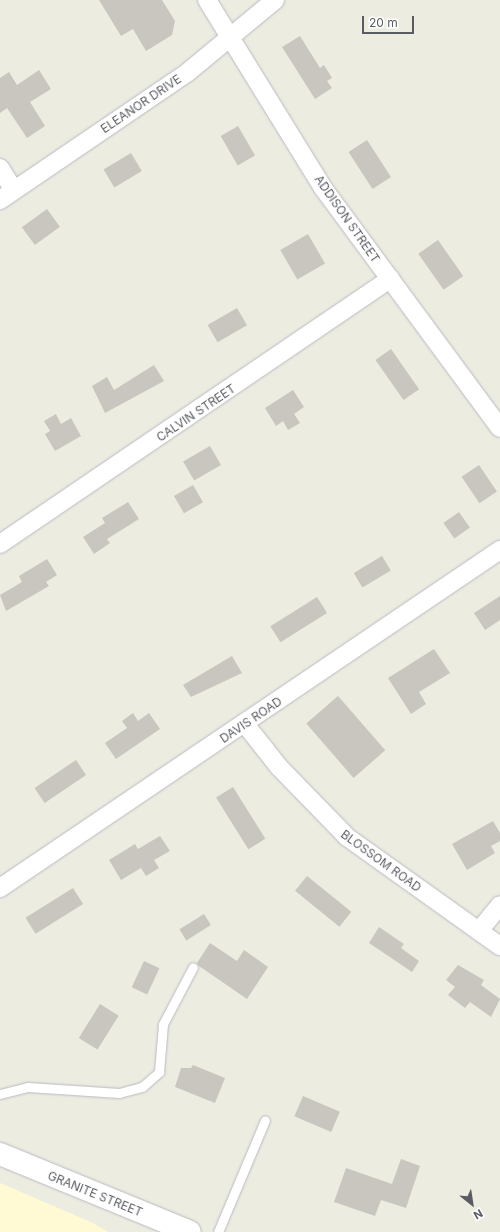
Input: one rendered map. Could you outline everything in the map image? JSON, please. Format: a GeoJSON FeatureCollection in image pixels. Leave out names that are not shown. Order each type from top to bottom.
{"type":"FeatureCollection","features":[{"type":"Feature","properties":{"kind":"main road","name":"GRANITE STREET"},"geometry":{"type":"LineString","coordinates":[[0,1154],[190,1232]]}},
{"type":"Feature","properties":{"kind":"street","name":"ADDISON STREET"},"geometry":{"type":"LineString","coordinates":[[207,0],[323,188],[500,428]]}},
{"type":"Feature","properties":{"kind":"street","name":"ELEANOR DRIVE"},"geometry":{"type":"LineString","coordinates":[[7,195],[171,84],[230,38],[275,0]]}},
{"type":"Feature","properties":{"kind":"street"},"geometry":{"type":"LineString","coordinates":[[0,168],[7,195]]}},
{"type":"Feature","properties":{"kind":"street","name":"CALVIN STREET"},"geometry":{"type":"LineString","coordinates":[[0,544],[390,279]]}},
{"type":"Feature","properties":{"kind":"street","name":"DAVIS ROAD"},"geometry":{"type":"LineString","coordinates":[[0,888],[245,724],[500,550]]}},
{"type":"Feature","properties":{"kind":"street","name":"BLOSSOM ROAD"},"geometry":{"type":"LineString","coordinates":[[245,724],[279,767],[347,837],[500,946]]}},
{"type":"Feature","properties":{"kind":"street"},"geometry":{"type":"LineString","coordinates":[[480,931],[500,905]]}},
{"type":"Feature","properties":{"kind":"lane"},"geometry":{"type":"LineString","coordinates":[[0,1094],[28,1087],[119,1093],[142,1087],[158,1072],[163,1024],[193,967]]}},
{"type":"Feature","properties":{"kind":"lane"},"geometry":{"type":"LineString","coordinates":[[218,1232],[264,1120]]}},
{"type":"Feature","properties":{"kind":"shaded area"},"geometry":{"type":"Polygon","coordinates":[[[0,1183],[93,1223],[108,1232],[0,1232],[0,1183]]]}},
{"type":"Feature","properties":{"kind":"building"},"geometry":{"type":"Polygon","coordinates":[[[99,0],[162,0],[175,21],[172,35],[146,51],[133,29],[121,36],[99,0]]]}},
{"type":"Feature","properties":{"kind":"building"},"geometry":{"type":"Polygon","coordinates":[[[300,36],[320,68],[324,65],[332,78],[327,81],[332,88],[315,99],[282,47],[300,36]]]}},
{"type":"Feature","properties":{"kind":"building"},"geometry":{"type":"Polygon","coordinates":[[[39,70],[51,89],[30,102],[45,126],[27,138],[7,108],[0,113],[0,78],[9,72],[17,85],[39,70]]]}},
{"type":"Feature","properties":{"kind":"building"},"geometry":{"type":"Polygon","coordinates":[[[238,126],[255,155],[238,165],[221,136],[238,126]]]}},
{"type":"Feature","properties":{"kind":"building"},"geometry":{"type":"Polygon","coordinates":[[[367,140],[391,177],[373,189],[349,152],[367,140]]]}},
{"type":"Feature","properties":{"kind":"building"},"geometry":{"type":"Polygon","coordinates":[[[131,153],[142,171],[114,187],[104,169],[131,153]]]}},
{"type":"Feature","properties":{"kind":"building"},"geometry":{"type":"Polygon","coordinates":[[[47,209],[60,227],[35,245],[22,227],[47,209]]]}},
{"type":"Feature","properties":{"kind":"building"},"geometry":{"type":"Polygon","coordinates":[[[308,234],[325,263],[297,279],[280,250],[308,234]]]}},
{"type":"Feature","properties":{"kind":"building"},"geometry":{"type":"Polygon","coordinates":[[[438,240],[463,276],[444,290],[418,254],[438,240]]]}},
{"type":"Feature","properties":{"kind":"building"},"geometry":{"type":"Polygon","coordinates":[[[237,308],[247,325],[218,342],[208,325],[237,308]]]}},
{"type":"Feature","properties":{"kind":"building"},"geometry":{"type":"Polygon","coordinates":[[[391,349],[419,389],[404,400],[375,360],[391,349]]]}},
{"type":"Feature","properties":{"kind":"building"},"geometry":{"type":"Polygon","coordinates":[[[154,365],[164,381],[105,413],[92,386],[107,377],[114,390],[154,365]]]}},
{"type":"Feature","properties":{"kind":"building"},"geometry":{"type":"Polygon","coordinates":[[[293,390],[304,407],[294,414],[300,423],[288,430],[283,421],[276,426],[265,408],[293,390]]]}},
{"type":"Feature","properties":{"kind":"building"},"geometry":{"type":"Polygon","coordinates":[[[56,414],[61,424],[71,418],[81,436],[55,451],[45,434],[50,431],[44,421],[56,414]]]}},
{"type":"Feature","properties":{"kind":"building"},"geometry":{"type":"Polygon","coordinates":[[[210,446],[221,465],[194,481],[183,461],[210,446]]]}},
{"type":"Feature","properties":{"kind":"building"},"geometry":{"type":"Polygon","coordinates":[[[479,465],[497,492],[479,503],[462,477],[479,465]]]}},
{"type":"Feature","properties":{"kind":"building"},"geometry":{"type":"Polygon","coordinates":[[[193,485],[203,502],[184,513],[174,496],[193,485]]]}},
{"type":"Feature","properties":{"kind":"building"},"geometry":{"type":"Polygon","coordinates":[[[128,502],[139,519],[107,539],[110,543],[94,554],[83,537],[105,523],[102,518],[128,502]]]}},
{"type":"Feature","properties":{"kind":"building"},"geometry":{"type":"Polygon","coordinates":[[[459,512],[470,528],[454,538],[443,523],[459,512]]]}},
{"type":"Feature","properties":{"kind":"building"},"geometry":{"type":"Polygon","coordinates":[[[382,556],[391,571],[362,588],[354,573],[382,556]]]}},
{"type":"Feature","properties":{"kind":"building"},"geometry":{"type":"Polygon","coordinates":[[[47,559],[57,575],[46,582],[49,586],[6,611],[0,595],[22,582],[19,576],[47,559]]]}},
{"type":"Feature","properties":{"kind":"building"},"geometry":{"type":"Polygon","coordinates":[[[500,596],[500,620],[485,630],[474,613],[500,596]]]}},
{"type":"Feature","properties":{"kind":"building"},"geometry":{"type":"Polygon","coordinates":[[[317,597],[327,613],[280,642],[270,626],[317,597]]]}},
{"type":"Feature","properties":{"kind":"building"},"geometry":{"type":"Polygon","coordinates":[[[434,649],[450,673],[419,692],[426,704],[411,714],[388,678],[434,649]]]}},
{"type":"Feature","properties":{"kind":"building"},"geometry":{"type":"Polygon","coordinates":[[[232,656],[242,673],[191,697],[183,685],[232,656]]]}},
{"type":"Feature","properties":{"kind":"building"},"geometry":{"type":"Polygon","coordinates":[[[338,696],[385,750],[354,778],[306,724],[338,696]]]}},
{"type":"Feature","properties":{"kind":"building"},"geometry":{"type":"Polygon","coordinates":[[[133,713],[138,721],[149,713],[160,729],[116,759],[105,743],[127,728],[122,721],[133,713]]]}},
{"type":"Feature","properties":{"kind":"building"},"geometry":{"type":"Polygon","coordinates":[[[76,760],[86,775],[45,803],[35,788],[76,760]]]}},
{"type":"Feature","properties":{"kind":"building"},"geometry":{"type":"Polygon","coordinates":[[[233,787],[265,839],[248,849],[216,798],[233,787]]]}},
{"type":"Feature","properties":{"kind":"building"},"geometry":{"type":"Polygon","coordinates":[[[493,821],[500,833],[500,841],[491,846],[495,853],[467,870],[452,844],[493,821]]]}},
{"type":"Feature","properties":{"kind":"building"},"geometry":{"type":"Polygon","coordinates":[[[160,836],[170,851],[154,860],[159,868],[146,876],[141,868],[121,880],[109,860],[135,844],[138,849],[160,836]]]}},
{"type":"Feature","properties":{"kind":"building"},"geometry":{"type":"Polygon","coordinates":[[[307,876],[351,912],[339,927],[295,891],[307,876]]]}},
{"type":"Feature","properties":{"kind":"building"},"geometry":{"type":"Polygon","coordinates":[[[73,888],[83,904],[36,934],[26,918],[73,888]]]}},
{"type":"Feature","properties":{"kind":"building"},"geometry":{"type":"Polygon","coordinates":[[[204,914],[211,925],[186,940],[179,929],[204,914]]]}},
{"type":"Feature","properties":{"kind":"building"},"geometry":{"type":"Polygon","coordinates":[[[379,927],[404,944],[401,948],[419,961],[412,972],[369,943],[379,927]]]}},
{"type":"Feature","properties":{"kind":"building"},"geometry":{"type":"Polygon","coordinates":[[[210,943],[237,961],[244,950],[268,967],[247,999],[199,966],[197,963],[210,943]]]}},
{"type":"Feature","properties":{"kind":"building"},"geometry":{"type":"Polygon","coordinates":[[[144,961],[159,968],[147,994],[132,987],[144,961]]]}},
{"type":"Feature","properties":{"kind":"building"},"geometry":{"type":"Polygon","coordinates":[[[458,965],[484,980],[481,985],[500,999],[491,1017],[470,1002],[465,1008],[448,995],[455,987],[446,980],[458,965]]]}},
{"type":"Feature","properties":{"kind":"building"},"geometry":{"type":"Polygon","coordinates":[[[100,1004],[119,1016],[97,1050],[79,1038],[100,1004]]]}},
{"type":"Feature","properties":{"kind":"building"},"geometry":{"type":"Polygon","coordinates":[[[193,1065],[225,1078],[215,1103],[175,1087],[181,1068],[191,1068],[193,1065]]]}},
{"type":"Feature","properties":{"kind":"building"},"geometry":{"type":"Polygon","coordinates":[[[303,1096],[340,1112],[331,1132],[294,1116],[303,1096]]]}},
{"type":"Feature","properties":{"kind":"building"},"geometry":{"type":"Polygon","coordinates":[[[401,1159],[420,1166],[406,1208],[381,1200],[375,1216],[334,1202],[346,1168],[392,1184],[401,1159]]]}}]}
